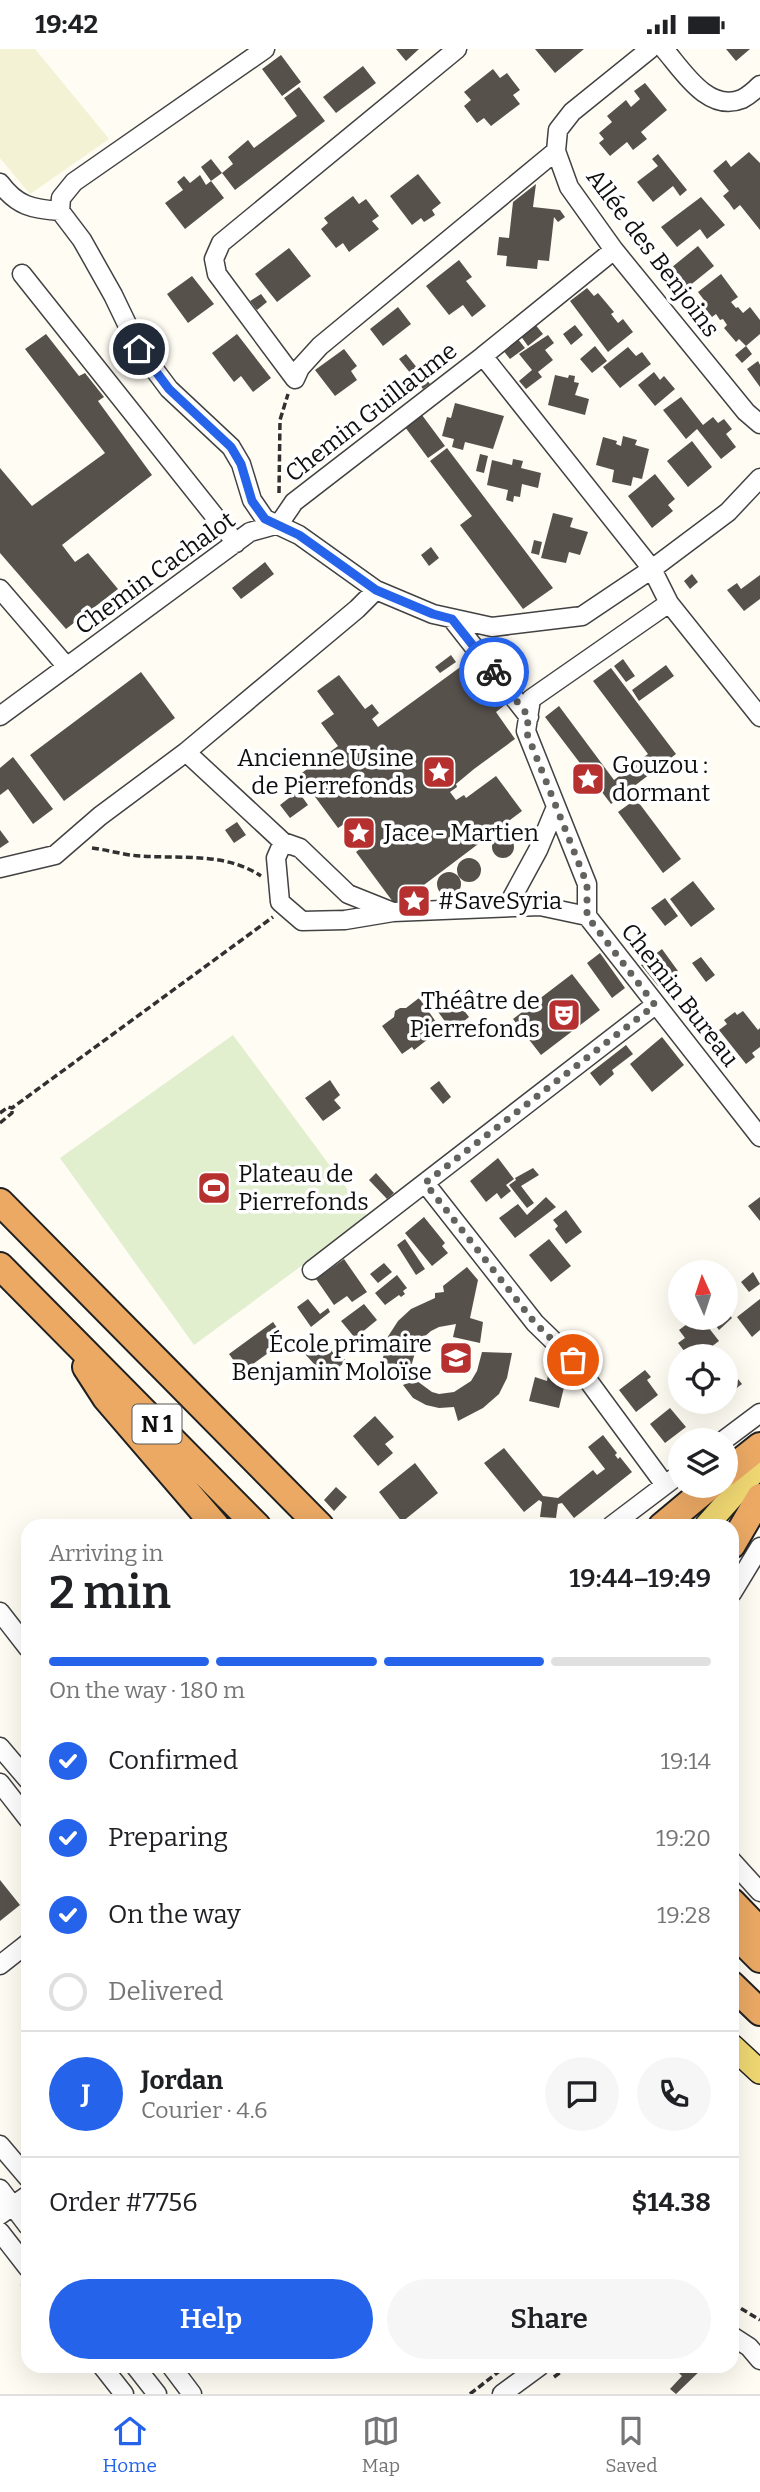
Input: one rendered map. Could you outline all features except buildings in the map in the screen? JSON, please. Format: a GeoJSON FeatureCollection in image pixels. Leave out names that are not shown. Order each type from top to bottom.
{"type":"FeatureCollection","features":[{"type":"Feature","properties":{"kind":"highway","name":"N 1"},"geometry":{"type":"LineString","coordinates":[[0,1202],[313,1519]]}},
{"type":"Feature","properties":{"kind":"highway","name":"N 1"},"geometry":{"type":"LineString","coordinates":[[0,1266],[250,1519]]}},
{"type":"Feature","properties":{"kind":"highway"},"geometry":{"type":"LineString","coordinates":[[56,1321],[106,1398],[210,1519]]}},
{"type":"Feature","properties":{"kind":"highway"},"geometry":{"type":"LineString","coordinates":[[738,1463],[760,1446]]}},
{"type":"Feature","properties":{"kind":"highway"},"geometry":{"type":"LineString","coordinates":[[739,1533],[760,1497]]}},
{"type":"Feature","properties":{"kind":"highway"},"geometry":{"type":"LineString","coordinates":[[670,1519],[696,1498]]}},
{"type":"Feature","properties":{"kind":"highway"},"geometry":{"type":"LineString","coordinates":[[739,1909],[760,1931]]}},
{"type":"Feature","properties":{"kind":"highway"},"geometry":{"type":"LineString","coordinates":[[739,1938],[760,1959]]}},
{"type":"Feature","properties":{"kind":"highway"},"geometry":{"type":"LineString","coordinates":[[739,1992],[760,2012]]}},
{"type":"Feature","properties":{"kind":"highway"},"geometry":{"type":"LineString","coordinates":[[739,2011],[760,2031]]}},
{"type":"Feature","properties":{"kind":"main road"},"geometry":{"type":"LineString","coordinates":[[712,1519],[760,1465]]}},
{"type":"Feature","properties":{"kind":"main road"},"geometry":{"type":"LineString","coordinates":[[739,2052],[760,2072]]}},
{"type":"Feature","properties":{"kind":"street"},"geometry":{"type":"LineString","coordinates":[[265,49],[74,182],[61,198],[60,211],[82,240],[139,349],[169,389],[231,447],[241,464],[252,501],[265,519],[299,535],[376,590],[433,614],[492,627],[582,616],[652,569],[727,512],[760,478]]}},
{"type":"Feature","properties":{"kind":"street"},"geometry":{"type":"LineString","coordinates":[[295,379],[217,274],[214,259],[221,243],[457,49]]}},
{"type":"Feature","properties":{"kind":"street"},"geometry":{"type":"LineString","coordinates":[[295,379],[300,367],[320,346],[556,151],[558,130],[572,112],[629,55],[650,49]]}},
{"type":"Feature","properties":{"kind":"street"},"geometry":{"type":"LineString","coordinates":[[664,49],[705,95],[715,100],[725,102],[743,98],[760,85]]}},
{"type":"Feature","properties":{"kind":"street","name":"Allée des Benjoins"},"geometry":{"type":"LineString","coordinates":[[556,151],[569,187],[614,250],[746,412],[760,424]]}},
{"type":"Feature","properties":{"kind":"street"},"geometry":{"type":"LineString","coordinates":[[0,183],[12,199],[38,210],[60,211]]}},
{"type":"Feature","properties":{"kind":"street","name":"Chemin Guillaume"},"geometry":{"type":"LineString","coordinates":[[279,524],[294,502],[483,356],[614,250]]}},
{"type":"Feature","properties":{"kind":"street"},"geometry":{"type":"LineString","coordinates":[[22,274],[236,543]]}},
{"type":"Feature","properties":{"kind":"street"},"geometry":{"type":"LineString","coordinates":[[483,356],[652,569],[669,603],[760,717]]}},
{"type":"Feature","properties":{"kind":"street","name":"Chemin Cachalot"},"geometry":{"type":"LineString","coordinates":[[0,716],[250,532],[279,524]]}},
{"type":"Feature","properties":{"kind":"street"},"geometry":{"type":"LineString","coordinates":[[0,589],[67,667]]}},
{"type":"Feature","properties":{"kind":"street"},"geometry":{"type":"LineString","coordinates":[[0,868],[55,855],[100,816],[186,752],[357,609],[376,590]]}},
{"type":"Feature","properties":{"kind":"street"},"geometry":{"type":"LineString","coordinates":[[283,842],[276,858],[280,902],[302,921],[345,920],[393,912],[540,906],[587,916],[587,884],[526,731],[531,699],[669,603]]}},
{"type":"Feature","properties":{"kind":"street"},"geometry":{"type":"LineString","coordinates":[[452,619],[529,717]]}},
{"type":"Feature","properties":{"kind":"street"},"geometry":{"type":"LineString","coordinates":[[186,752],[283,842],[300,848],[348,894],[393,912]]}},
{"type":"Feature","properties":{"kind":"street"},"geometry":{"type":"LineString","coordinates":[[507,907],[538,850],[556,807]]}},
{"type":"Feature","properties":{"kind":"street","name":"Chemin Bureau"},"geometry":{"type":"LineString","coordinates":[[587,916],[760,1137]]}},
{"type":"Feature","properties":{"kind":"street"},"geometry":{"type":"LineString","coordinates":[[312,1271],[655,1005]]}},
{"type":"Feature","properties":{"kind":"street"},"geometry":{"type":"LineString","coordinates":[[425,1183],[535,1323],[573,1360],[665,1485]]}},
{"type":"Feature","properties":{"kind":"street"},"geometry":{"type":"LineString","coordinates":[[738,1430],[760,1413]]}},
{"type":"Feature","properties":{"kind":"street"},"geometry":{"type":"LineString","coordinates":[[620,1519],[668,1483]]}},
{"type":"Feature","properties":{"kind":"street"},"geometry":{"type":"LineString","coordinates":[[739,1582],[760,1547]]}},
{"type":"Feature","properties":{"kind":"street"},"geometry":{"type":"LineString","coordinates":[[0,1612],[21,1639]]}},
{"type":"Feature","properties":{"kind":"street"},"geometry":{"type":"LineString","coordinates":[[0,1747],[21,1765]]}},
{"type":"Feature","properties":{"kind":"street"},"geometry":{"type":"LineString","coordinates":[[0,1783],[21,1810]]}},
{"type":"Feature","properties":{"kind":"street"},"geometry":{"type":"LineString","coordinates":[[739,1869],[760,1892]]}},
{"type":"Feature","properties":{"kind":"street"},"geometry":{"type":"LineString","coordinates":[[0,1965],[21,1948]]}},
{"type":"Feature","properties":{"kind":"street"},"geometry":{"type":"LineString","coordinates":[[0,2145],[21,2164]]}},
{"type":"Feature","properties":{"kind":"street"},"geometry":{"type":"LineString","coordinates":[[0,2182],[21,2170]]}},
{"type":"Feature","properties":{"kind":"street"},"geometry":{"type":"LineString","coordinates":[[0,2189],[6,2211],[21,2221]]}},
{"type":"Feature","properties":{"kind":"street"},"geometry":{"type":"LineString","coordinates":[[6,2211],[21,2200]]}},
{"type":"Feature","properties":{"kind":"street"},"geometry":{"type":"LineString","coordinates":[[0,2232],[21,2259]]}},
{"type":"Feature","properties":{"kind":"street"},"geometry":{"type":"LineString","coordinates":[[739,2341],[760,2360]]}},
{"type":"Feature","properties":{"kind":"street"},"geometry":{"type":"LineString","coordinates":[[108,2373],[124,2394]]}},
{"type":"Feature","properties":{"kind":"street"},"geometry":{"type":"LineString","coordinates":[[140,2373],[157,2394]]}},
{"type":"Feature","properties":{"kind":"street"},"geometry":{"type":"LineString","coordinates":[[176,2373],[192,2394]]}},
{"type":"Feature","properties":{"kind":"street"},"geometry":{"type":"LineString","coordinates":[[502,2394],[530,2373]]}},
{"type":"Feature","properties":{"kind":"path","name":"Chemin Guillaume"},"geometry":{"type":"LineString","coordinates":[[279,524],[281,420],[295,379]]}},
{"type":"Feature","properties":{"kind":"path"},"geometry":{"type":"LineString","coordinates":[[91,848],[137,856],[223,859],[252,870],[278,886]]}},
{"type":"Feature","properties":{"kind":"path"},"geometry":{"type":"LineString","coordinates":[[0,1113],[8,1107],[12,1108],[286,908]]}},
{"type":"Feature","properties":{"kind":"path"},"geometry":{"type":"LineString","coordinates":[[0,1123],[12,1113],[12,1108]]}},
{"type":"Feature","properties":{"kind":"path"},"geometry":{"type":"LineString","coordinates":[[739,2306],[760,2320]]}},
{"type":"Feature","properties":{"kind":"path"},"geometry":{"type":"LineString","coordinates":[[470,2394],[497,2373]]}},
{"type":"Feature","properties":{"kind":"green space"},"geometry":{"type":"Polygon","coordinates":[[[0,49],[35,49],[109,139],[30,194],[0,158],[0,49]]]}},
{"type":"Feature","properties":{"kind":"green space","name":"Plateau de Pierrefonds"},"geometry":{"type":"Polygon","coordinates":[[[233,1035],[368,1217],[194,1345],[60,1158],[233,1035]]]}},
{"type":"Feature","properties":{"kind":"way so far"},"geometry":{"type":"LineString","coordinates":[[494,672],[529,717],[526,731],[587,884],[587,916],[655,1005],[425,1183],[535,1323],[573,1360]]}},
{"type":"Feature","properties":{"kind":"place","name":"Ancienne Usine de Pierrefonds"},"geometry":{"type":"Point","coordinates":[439,772]}},
{"type":"Feature","properties":{"kind":"place","name":"Gouzou : dormant"},"geometry":{"type":"Point","coordinates":[588,779]}},
{"type":"Feature","properties":{"kind":"place","name":"Jace - Martien"},"geometry":{"type":"Point","coordinates":[359,833]}},
{"type":"Feature","properties":{"kind":"place","name":"#SaveSyria"},"geometry":{"type":"Point","coordinates":[414,901]}},
{"type":"Feature","properties":{"kind":"place","name":"Théâtre de Pierrefonds"},"geometry":{"type":"Point","coordinates":[564,1015]}},
{"type":"Feature","properties":{"kind":"place","name":"Plateau de Pierrefonds"},"geometry":{"type":"Point","coordinates":[214,1188]}},
{"type":"Feature","properties":{"kind":"place","name":"École primaire Benjamin Moloïse"},"geometry":{"type":"Point","coordinates":[456,1358]}},
{"type":"Feature","properties":{"kind":"route"},"geometry":{"type":"LineString","coordinates":[[139,349],[169,389],[231,447],[241,464],[252,501],[265,519],[299,535],[376,590],[433,614],[452,619],[494,672]]}}]}
